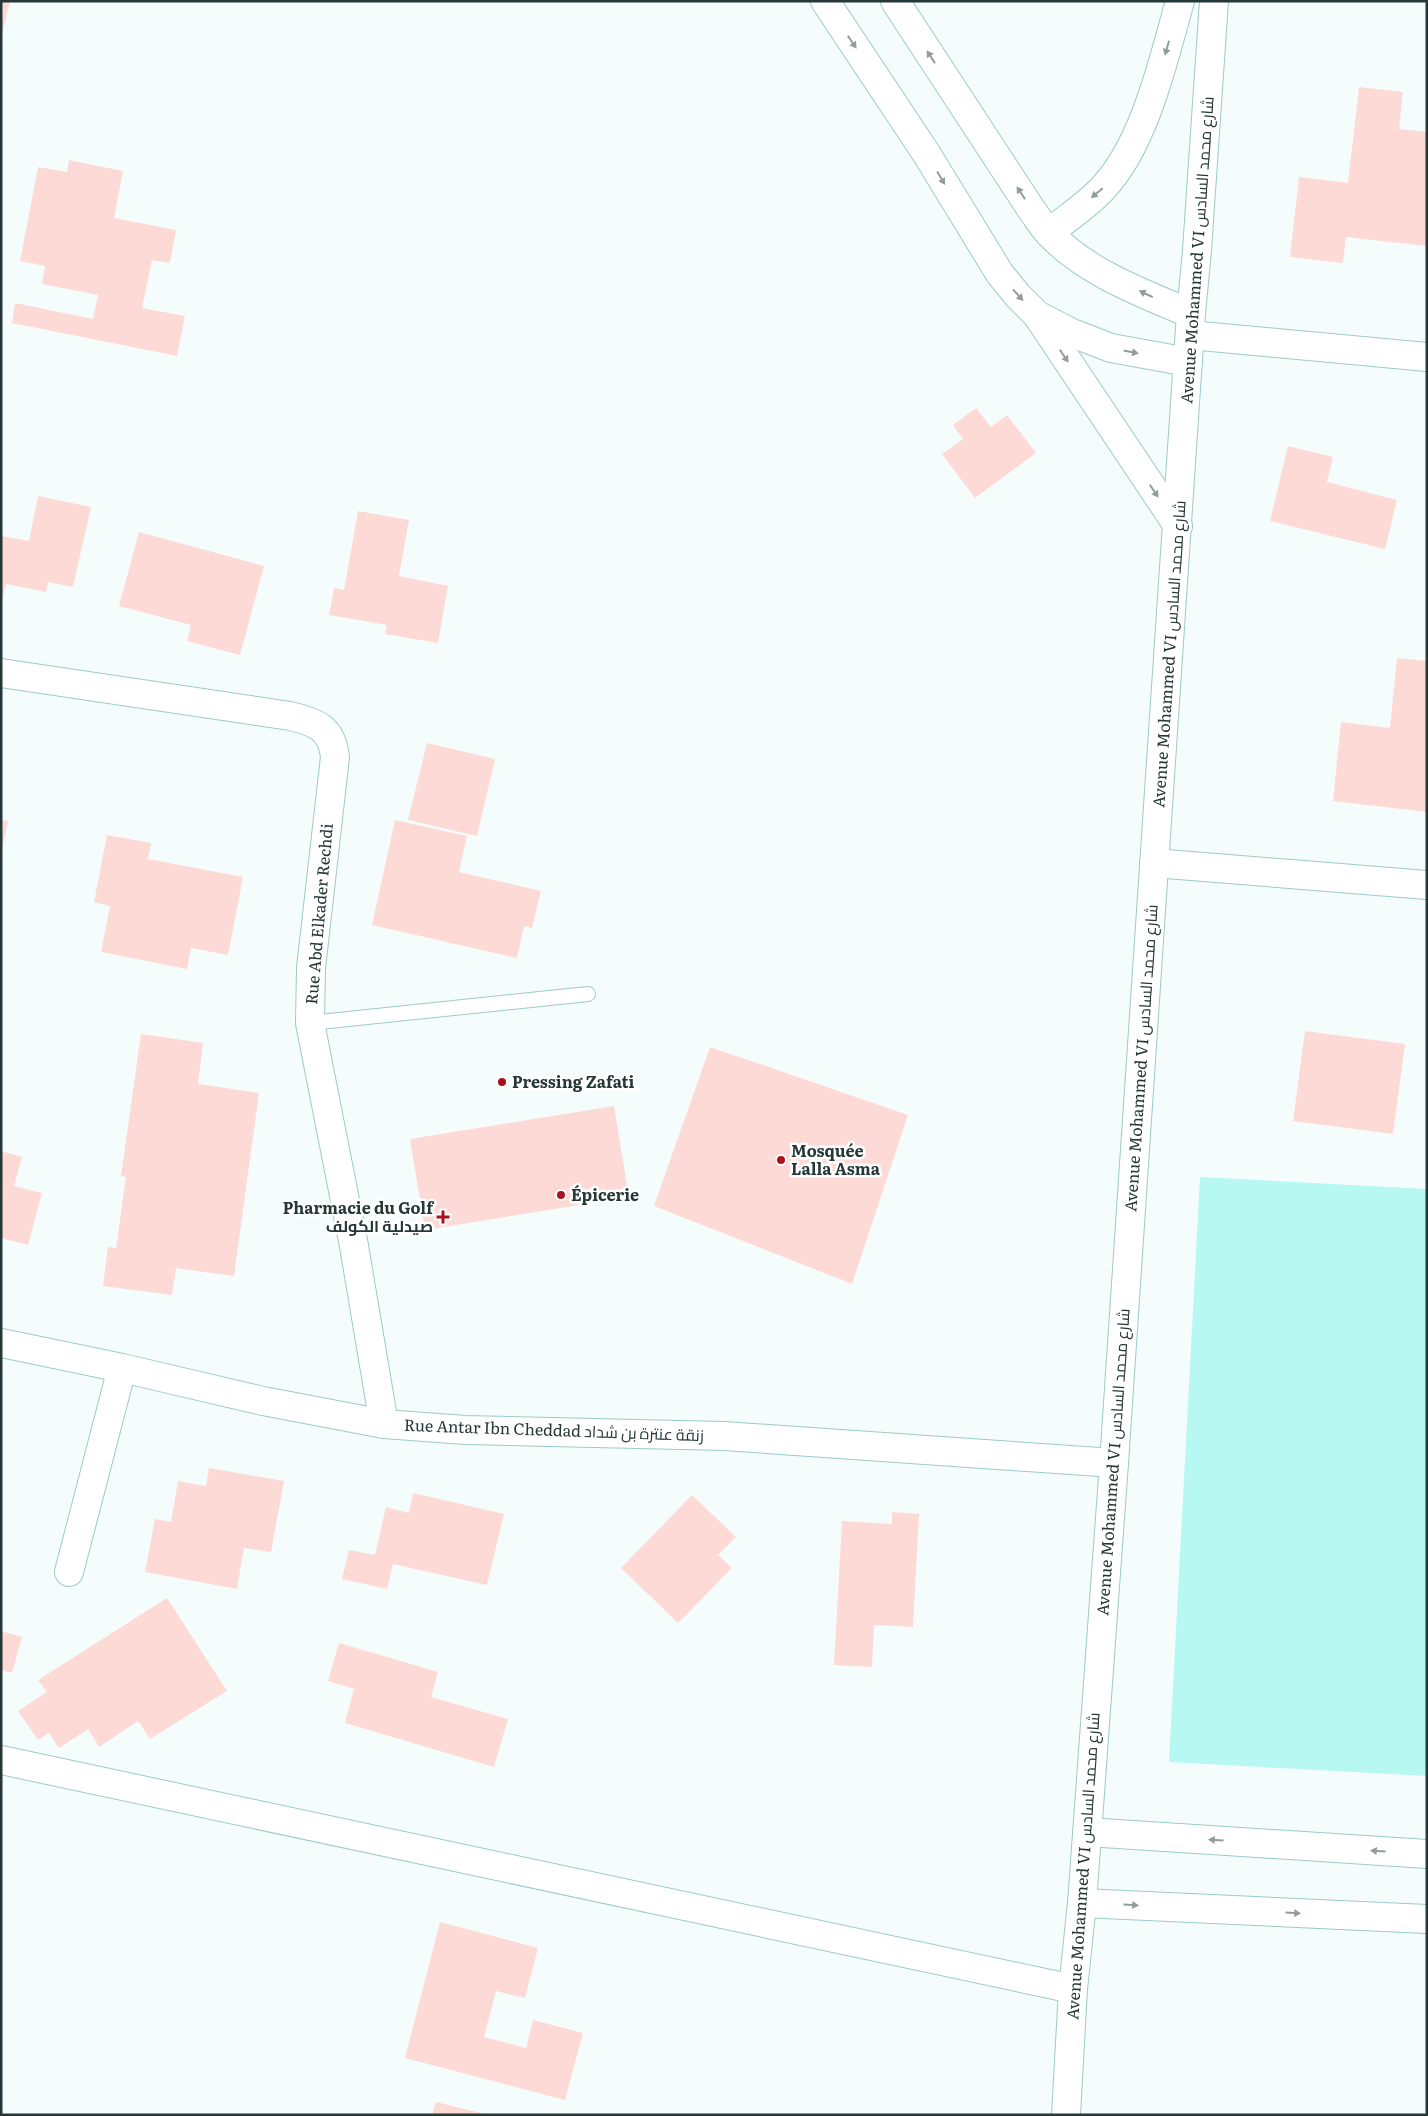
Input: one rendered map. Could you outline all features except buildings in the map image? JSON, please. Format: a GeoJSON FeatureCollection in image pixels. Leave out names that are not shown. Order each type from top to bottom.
{"type":"FeatureCollection","features":[{"type":"Feature","properties":{"kind":"street"},"geometry":{"type":"LineString","coordinates":[[826,1],[926,153],[1000,274],[1018,296],[1038,315],[1178,526]]}},
{"type":"Feature","properties":{"kind":"street"},"geometry":{"type":"LineString","coordinates":[[895,1],[1030,208],[1049,233],[1066,249],[1098,270],[1145,294],[1190,324],[1427,357]]}},
{"type":"Feature","properties":{"kind":"street"},"geometry":{"type":"LineString","coordinates":[[1049,233],[1104,187],[1124,161],[1150,100],[1180,1]]}},
{"type":"Feature","properties":{"kind":"street","name":"Avenue Mohammed VI شارع محمد السادس"},"geometry":{"type":"LineString","coordinates":[[1066,2115],[1073,1989],[1082,1903],[1114,1463],[1190,324],[1214,1]]}},
{"type":"Feature","properties":{"kind":"street"},"geometry":{"type":"LineString","coordinates":[[1038,315],[1072,333],[1111,348],[1188,362]]}},
{"type":"Feature","properties":{"kind":"street","name":"Rue Abd Elkader Rechdi"},"geometry":{"type":"LineString","coordinates":[[1,673],[290,716],[307,720],[320,727],[330,736],[334,744],[334,757],[311,968],[310,1023],[354,1246],[384,1424]]}},
{"type":"Feature","properties":{"kind":"street"},"geometry":{"type":"LineString","coordinates":[[1154,863],[1427,886]]}},
{"type":"Feature","properties":{"kind":"street","name":"Rue Antar Ibn Cheddad زنقة عنترة بن شداد"},"geometry":{"type":"LineString","coordinates":[[1,1343],[122,1368],[263,1401],[384,1424],[464,1430],[724,1436],[1114,1463]]}},
{"type":"Feature","properties":{"kind":"street"},"geometry":{"type":"LineString","coordinates":[[69,1572],[122,1368]]}},
{"type":"Feature","properties":{"kind":"street"},"geometry":{"type":"LineString","coordinates":[[1,1760],[1073,1989]]}},
{"type":"Feature","properties":{"kind":"street"},"geometry":{"type":"LineString","coordinates":[[1087,1832],[1427,1854]]}},
{"type":"Feature","properties":{"kind":"street"},"geometry":{"type":"LineString","coordinates":[[1082,1903],[1427,1918]]}},
{"type":"Feature","properties":{"kind":"lane"},"geometry":{"type":"LineString","coordinates":[[310,1023],[588,994]]}},
{"type":"Feature","properties":{"kind":"shaded area"},"geometry":{"type":"Polygon","coordinates":[[[1200,1177],[1427,1189],[1427,1776],[1169,1762],[1200,1177]]]}},
{"type":"Feature","properties":{"kind":"place","name":"Pressing Zafati"},"geometry":{"type":"Point","coordinates":[502,1082]}},
{"type":"Feature","properties":{"kind":"place","name":"Mosquée Lalla Asma"},"geometry":{"type":"Point","coordinates":[781,1160]}},
{"type":"Feature","properties":{"kind":"place","name":"Épicerie"},"geometry":{"type":"Point","coordinates":[561,1195]}},
{"type":"Feature","properties":{"kind":"place","name":"Pharmacie du Golf صيدلية الكولف"},"geometry":{"type":"Point","coordinates":[443,1217]}}]}
